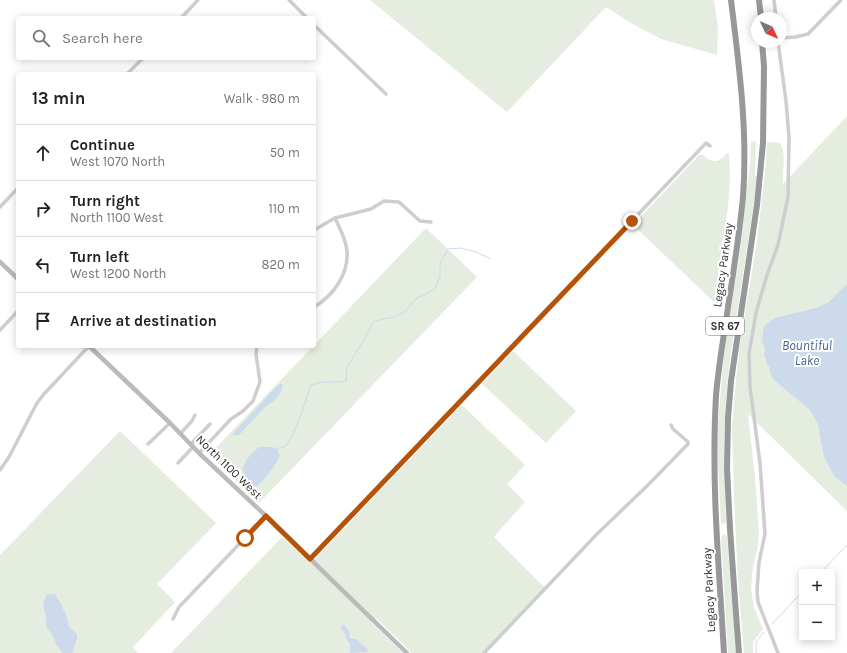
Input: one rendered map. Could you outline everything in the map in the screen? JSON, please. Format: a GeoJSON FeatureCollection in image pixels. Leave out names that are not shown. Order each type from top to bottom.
{"type":"FeatureCollection","features":[{"type":"Feature","properties":{"kind":"highway","name":"Legacy Parkway"},"geometry":{"type":"LineString","coordinates":[[724,653],[715,495],[714,436],[716,394],[742,203],[744,145],[743,104],[731,0]]}},
{"type":"Feature","properties":{"kind":"highway"},"geometry":{"type":"LineString","coordinates":[[759,0],[760,12]]}},
{"type":"Feature","properties":{"kind":"highway","name":"Legacy Parkway"},"geometry":{"type":"LineString","coordinates":[[739,653],[730,529],[728,418],[731,381],[757,205],[762,150],[764,66],[762,48]]}},
{"type":"Feature","properties":{"kind":"street"},"geometry":{"type":"LineString","coordinates":[[183,16],[198,0]]}},
{"type":"Feature","properties":{"kind":"street"},"geometry":{"type":"LineString","coordinates":[[288,0],[305,16]]}},
{"type":"Feature","properties":{"kind":"street"},"geometry":{"type":"LineString","coordinates":[[774,0],[775,12]]}},
{"type":"Feature","properties":{"kind":"street"},"geometry":{"type":"LineString","coordinates":[[787,38],[808,34],[841,0]]}},
{"type":"Feature","properties":{"kind":"street"},"geometry":{"type":"LineString","coordinates":[[316,27],[386,94]]}},
{"type":"Feature","properties":{"kind":"street"},"geometry":{"type":"LineString","coordinates":[[778,653],[758,602],[757,591],[759,562],[765,534],[760,462],[750,386],[748,354],[756,313],[767,275],[778,245],[788,197],[789,137],[779,48]]}},
{"type":"Feature","properties":{"kind":"street"},"geometry":{"type":"LineString","coordinates":[[129,72],[141,60]]}},
{"type":"Feature","properties":{"kind":"street"},"geometry":{"type":"LineString","coordinates":[[310,559],[706,143],[710,146]]}},
{"type":"Feature","properties":{"kind":"street"},"geometry":{"type":"LineString","coordinates":[[0,207],[16,190]]}},
{"type":"Feature","properties":{"kind":"street"},"geometry":{"type":"LineString","coordinates":[[316,229],[335,218],[371,209],[384,201],[399,202],[420,221],[431,222]]}},
{"type":"Feature","properties":{"kind":"street"},"geometry":{"type":"LineString","coordinates":[[316,306],[322,302],[340,282],[345,270],[347,251],[344,236],[335,218]]}},
{"type":"Feature","properties":{"kind":"street"},"geometry":{"type":"LineString","coordinates":[[0,262],[16,277]]}},
{"type":"Feature","properties":{"kind":"street"},"geometry":{"type":"LineString","coordinates":[[0,330],[16,314]]}},
{"type":"Feature","properties":{"kind":"street"},"geometry":{"type":"LineString","coordinates":[[0,470],[9,457],[37,403],[87,348]]}},
{"type":"Feature","properties":{"kind":"street","name":"North 1100 West"},"geometry":{"type":"LineString","coordinates":[[91,348],[407,653]]}},
{"type":"Feature","properties":{"kind":"street"},"geometry":{"type":"LineString","coordinates":[[199,453],[231,419],[243,411],[253,401],[260,382],[256,354],[257,348]]}},
{"type":"Feature","properties":{"kind":"street"},"geometry":{"type":"LineString","coordinates":[[180,434],[192,421],[195,415]]}},
{"type":"Feature","properties":{"kind":"street"},"geometry":{"type":"LineString","coordinates":[[148,444],[170,423]]}},
{"type":"Feature","properties":{"kind":"street"},"geometry":{"type":"LineString","coordinates":[[178,463],[210,424]]}},
{"type":"Feature","properties":{"kind":"street"},"geometry":{"type":"LineString","coordinates":[[484,653],[597,534],[688,444],[688,442],[673,429],[671,424]]}},
{"type":"Feature","properties":{"kind":"street"},"geometry":{"type":"LineString","coordinates":[[173,619],[179,607],[266,516]]}},
{"type":"Feature","properties":{"kind":"shaded area"},"geometry":{"type":"Polygon","coordinates":[[[370,0],[714,0],[718,28],[717,55],[661,39],[629,22],[606,7],[507,112],[370,0]]]}},
{"type":"Feature","properties":{"kind":"shaded area"},"geometry":{"type":"Polygon","coordinates":[[[847,116],[847,511],[748,414],[759,533],[751,588],[754,608],[763,629],[753,642],[753,653],[744,653],[738,581],[732,425],[740,344],[757,241],[767,142],[780,143],[782,148],[784,158],[783,184],[847,116]]]}},
{"type":"Feature","properties":{"kind":"shaded area"},"geometry":{"type":"Polygon","coordinates":[[[756,141],[755,176],[757,176],[754,202],[727,385],[724,438],[726,522],[722,524],[717,447],[724,355],[744,219],[751,142],[756,141]]]}},
{"type":"Feature","properties":{"kind":"shaded area"},"geometry":{"type":"Polygon","coordinates":[[[727,153],[729,154],[730,179],[728,207],[714,302],[633,225],[699,155],[703,155],[709,160],[715,161],[721,159],[727,153]]]}},
{"type":"Feature","properties":{"kind":"shaded area"},"geometry":{"type":"Polygon","coordinates":[[[426,228],[477,277],[259,503],[209,455],[311,348],[316,348],[316,343],[426,228]]]}},
{"type":"Feature","properties":{"kind":"shaded area"},"geometry":{"type":"Polygon","coordinates":[[[513,351],[576,411],[546,443],[482,384],[513,351]]]}},
{"type":"Feature","properties":{"kind":"shaded area"},"geometry":{"type":"Polygon","coordinates":[[[462,405],[525,465],[507,484],[525,502],[494,537],[545,588],[482,653],[412,653],[376,618],[371,622],[403,653],[171,653],[282,537],[311,563],[462,405]]]}},
{"type":"Feature","properties":{"kind":"shaded area"},"geometry":{"type":"Polygon","coordinates":[[[120,431],[216,523],[157,584],[175,602],[133,647],[138,653],[0,653],[0,555],[120,431]]]}},
{"type":"Feature","properties":{"kind":"shaded area"},"geometry":{"type":"Polygon","coordinates":[[[724,534],[727,536],[736,653],[728,653],[721,537],[724,534]]]}},
{"type":"Feature","properties":{"kind":"water","name":"Bountiful Lake"},"geometry":{"type":"Polygon","coordinates":[[[847,284],[847,486],[835,477],[824,457],[818,424],[810,410],[773,379],[769,370],[770,367],[764,356],[765,349],[762,341],[764,326],[775,318],[816,308],[829,302],[847,284]]]}},
{"type":"Feature","properties":{"kind":"water"},"geometry":{"type":"Polygon","coordinates":[[[280,384],[283,385],[281,392],[276,399],[265,407],[239,435],[232,436],[235,431],[280,384]]]}},
{"type":"Feature","properties":{"kind":"water"},"geometry":{"type":"Polygon","coordinates":[[[259,447],[272,447],[277,449],[280,456],[273,468],[258,486],[253,486],[245,477],[243,470],[248,458],[259,447]]]}},
{"type":"Feature","properties":{"kind":"water"},"geometry":{"type":"Polygon","coordinates":[[[49,594],[55,594],[66,614],[69,627],[77,634],[77,639],[72,653],[63,653],[46,626],[46,617],[43,605],[45,598],[49,594]]]}},
{"type":"Feature","properties":{"kind":"water"},"geometry":{"type":"Polygon","coordinates":[[[342,625],[349,631],[350,638],[358,640],[368,652],[350,653],[350,644],[341,628],[342,625]]]}},
{"type":"Feature","properties":{"kind":"waterway"},"geometry":{"type":"LineString","coordinates":[[277,449],[286,446],[293,434],[311,385],[322,382],[346,381],[347,367],[364,340],[373,322],[395,317],[406,311],[415,299],[435,288],[440,277],[440,264],[448,249],[461,248],[476,252],[491,259]]}},
{"type":"Feature","properties":{"kind":"waterway"},"geometry":{"type":"LineString","coordinates":[[824,569],[847,545]]}},
{"type":"Feature","properties":{"kind":"waterway"},"geometry":{"type":"LineString","coordinates":[[772,624],[799,595]]}},
{"type":"Feature","properties":{"kind":"waterway"},"geometry":{"type":"LineString","coordinates":[[756,653],[756,642],[764,632]]}},
{"type":"Feature","properties":{"kind":"route"},"geometry":{"type":"LineString","coordinates":[[245,538],[266,516],[310,559],[632,221]]}}]}
